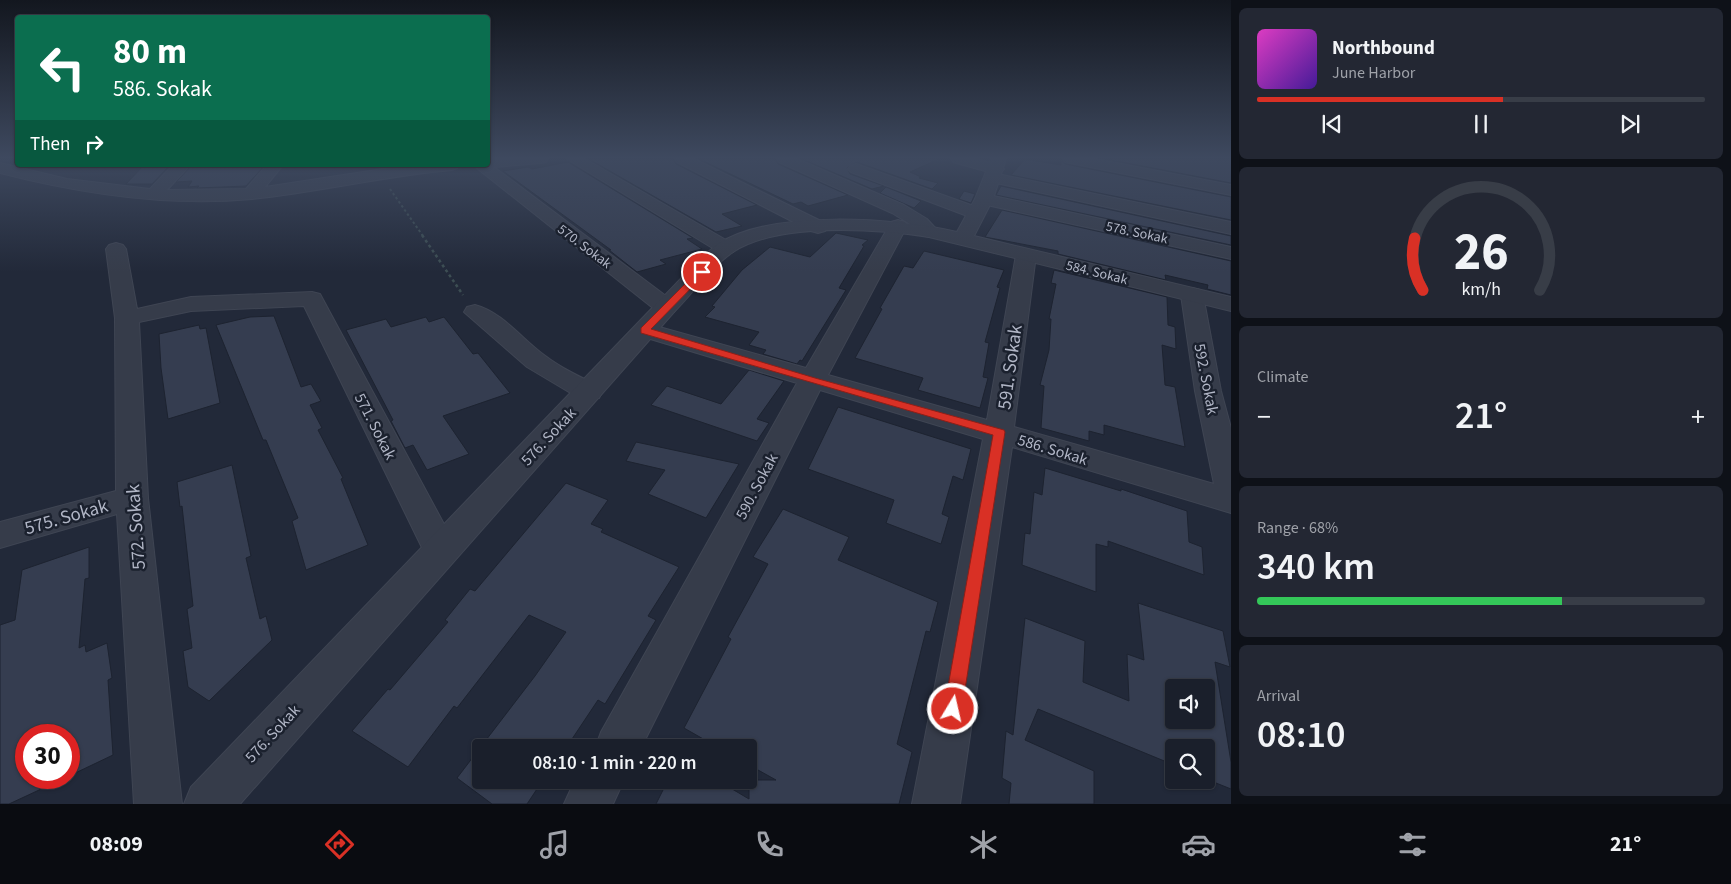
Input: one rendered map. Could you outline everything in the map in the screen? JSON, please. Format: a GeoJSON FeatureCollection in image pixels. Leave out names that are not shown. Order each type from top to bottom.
{"type":"FeatureCollection","features":[{"type":"Feature","properties":{"kind":"street","name":"570. Sokak"},"geometry":{"type":"LineString","coordinates":[[522,197],[666,307]]}},
{"type":"Feature","properties":{"kind":"street"},"geometry":{"type":"LineString","coordinates":[[638,197],[726,248]]}},
{"type":"Feature","properties":{"kind":"street"},"geometry":{"type":"LineString","coordinates":[[757,197],[818,227]]}},
{"type":"Feature","properties":{"kind":"street"},"geometry":{"type":"LineString","coordinates":[[870,197],[898,209],[921,223],[914,228]]}},
{"type":"Feature","properties":{"kind":"street","name":"578. Sokak"},"geometry":{"type":"LineString","coordinates":[[948,197],[980,206],[1231,253]]}},
{"type":"Feature","properties":{"kind":"street"},"geometry":{"type":"LineString","coordinates":[[962,240],[984,197]]}},
{"type":"Feature","properties":{"kind":"street"},"geometry":{"type":"LineString","coordinates":[[1106,197],[1231,228]]}},
{"type":"Feature","properties":{"kind":"street","name":"576. Sokak"},"geometry":{"type":"LineString","coordinates":[[208,804],[666,307],[726,248],[754,236],[818,227],[868,224],[914,228],[962,240]]}},
{"type":"Feature","properties":{"kind":"street","name":"590. Sokak"},"geometry":{"type":"LineString","coordinates":[[622,739],[812,380],[914,228]]}},
{"type":"Feature","properties":{"kind":"street","name":"584. Sokak"},"geometry":{"type":"LineString","coordinates":[[962,240],[1231,304]]}},
{"type":"Feature","properties":{"kind":"street","name":"572. Sokak"},"geometry":{"type":"LineString","coordinates":[[116,249],[127,318],[132,498],[158,804]]}},
{"type":"Feature","properties":{"kind":"street","name":"591. Sokak"},"geometry":{"type":"LineString","coordinates":[[936,804],[999,432],[1026,255]]}},
{"type":"Feature","properties":{"kind":"street","name":"592. Sokak"},"geometry":{"type":"LineString","coordinates":[[1192,295],[1219,394],[1231,491]]}},
{"type":"Feature","properties":{"kind":"street","name":"571. Sokak"},"geometry":{"type":"LineString","coordinates":[[127,318],[191,304],[312,299],[440,552]]}},
{"type":"Feature","properties":{"kind":"street"},"geometry":{"type":"LineString","coordinates":[[475,312],[492,322],[531,358],[553,373],[589,392]]}},
{"type":"Feature","properties":{"kind":"street","name":"586. Sokak"},"geometry":{"type":"LineString","coordinates":[[645,330],[1231,501]]}},
{"type":"Feature","properties":{"kind":"street","name":"575. Sokak"},"geometry":{"type":"LineString","coordinates":[[0,535],[132,498]]}},
{"type":"Feature","properties":{"kind":"street"},"geometry":{"type":"LineString","coordinates":[[588,804],[596,789]]}},
{"type":"Feature","properties":{"kind":"path"},"geometry":{"type":"LineString","coordinates":[[394,197],[475,312]]}},
{"type":"Feature","properties":{"kind":"building"},"geometry":{"type":"Polygon","coordinates":[[[538,197],[625,197],[693,238],[687,239],[702,249],[660,260],[666,264],[637,272],[609,250],[611,250],[538,197]]]}},
{"type":"Feature","properties":{"kind":"building"},"geometry":{"type":"Polygon","coordinates":[[[654,197],[740,197],[757,205],[722,214],[742,226],[716,232],[654,197]]]}},
{"type":"Feature","properties":{"kind":"building"},"geometry":{"type":"Polygon","coordinates":[[[777,197],[842,197],[808,206],[801,202],[793,204],[777,197]]]}},
{"type":"Feature","properties":{"kind":"building"},"geometry":{"type":"Polygon","coordinates":[[[888,197],[910,197],[921,201],[914,208],[888,197]]]}},
{"type":"Feature","properties":{"kind":"building"},"geometry":{"type":"Polygon","coordinates":[[[961,197],[974,197],[971,203],[959,199],[961,197]]]}},
{"type":"Feature","properties":{"kind":"building"},"geometry":{"type":"Polygon","coordinates":[[[1003,197],[1049,197],[1231,236],[1231,245],[1003,197]]]}},
{"type":"Feature","properties":{"kind":"building"},"geometry":{"type":"Polygon","coordinates":[[[1116,197],[1231,197],[1231,220],[1116,197]]]}},
{"type":"Feature","properties":{"kind":"building"},"geometry":{"type":"Polygon","coordinates":[[[1002,210],[1231,261],[1231,295],[1207,289],[1208,285],[1165,275],[1166,280],[1058,254],[1058,251],[985,237],[1002,210]]]}},
{"type":"Feature","properties":{"kind":"building"},"geometry":{"type":"Polygon","coordinates":[[[836,233],[868,240],[862,245],[864,246],[839,288],[846,290],[802,361],[800,360],[797,364],[763,354],[766,350],[749,345],[759,332],[705,317],[715,307],[712,306],[742,270],[770,247],[810,257],[836,233]]]}},
{"type":"Feature","properties":{"kind":"building"},"geometry":{"type":"Polygon","coordinates":[[[924,251],[1004,270],[997,287],[1000,288],[985,342],[989,343],[983,377],[988,378],[980,408],[918,390],[923,378],[855,358],[904,266],[913,268],[924,251]]]}},
{"type":"Feature","properties":{"kind":"building"},"geometry":{"type":"Polygon","coordinates":[[[1054,270],[1167,297],[1168,325],[1175,327],[1176,349],[1162,345],[1165,385],[1175,387],[1185,447],[1104,425],[1104,435],[1089,431],[1089,441],[1041,428],[1044,386],[1040,385],[1049,350],[1051,319],[1049,319],[1056,284],[1051,283],[1054,270]]]}},
{"type":"Feature","properties":{"kind":"building"},"geometry":{"type":"Polygon","coordinates":[[[274,316],[301,387],[311,384],[321,401],[310,405],[322,428],[318,430],[343,478],[341,479],[368,545],[306,570],[292,521],[298,518],[266,440],[263,440],[216,325],[250,317],[274,316]]]}},
{"type":"Feature","properties":{"kind":"building"},"geometry":{"type":"Polygon","coordinates":[[[426,317],[429,322],[444,317],[473,354],[478,353],[510,393],[443,416],[469,454],[427,470],[413,445],[405,448],[391,421],[393,420],[346,330],[386,319],[391,327],[426,317]]]}},
{"type":"Feature","properties":{"kind":"building"},"geometry":{"type":"Polygon","coordinates":[[[199,325],[200,329],[206,328],[220,403],[168,419],[161,368],[159,334],[199,325]]]}},
{"type":"Feature","properties":{"kind":"building"},"geometry":{"type":"Polygon","coordinates":[[[749,370],[784,381],[757,419],[769,423],[757,441],[651,405],[667,386],[721,404],[749,370]]]}},
{"type":"Feature","properties":{"kind":"building"},"geometry":{"type":"Polygon","coordinates":[[[838,407],[971,449],[963,480],[953,476],[942,514],[949,517],[941,544],[886,523],[894,500],[808,469],[838,407]]]}},
{"type":"Feature","properties":{"kind":"building"},"geometry":{"type":"Polygon","coordinates":[[[636,442],[739,464],[706,518],[648,494],[665,470],[626,461],[636,442]]]}},
{"type":"Feature","properties":{"kind":"building"},"geometry":{"type":"Polygon","coordinates":[[[232,465],[251,556],[246,558],[260,619],[266,616],[272,640],[209,701],[188,687],[183,651],[192,648],[187,609],[193,606],[182,506],[180,507],[177,482],[232,465]]]}},
{"type":"Feature","properties":{"kind":"building"},"geometry":{"type":"Polygon","coordinates":[[[1045,468],[1121,491],[1121,489],[1187,511],[1189,542],[1202,547],[1204,575],[1108,541],[1108,547],[1096,544],[1096,592],[1022,565],[1025,533],[1030,534],[1034,492],[1042,495],[1045,468]]]}},
{"type":"Feature","properties":{"kind":"building"},"geometry":{"type":"Polygon","coordinates":[[[566,483],[608,500],[591,524],[603,529],[601,532],[679,567],[648,616],[656,620],[605,704],[598,700],[572,739],[487,739],[566,632],[529,615],[457,708],[454,706],[408,767],[352,731],[448,622],[445,620],[470,589],[475,591],[566,483]]]}},
{"type":"Feature","properties":{"kind":"building"},"geometry":{"type":"Polygon","coordinates":[[[783,509],[849,537],[838,560],[938,602],[930,632],[926,631],[897,744],[912,752],[899,804],[656,804],[664,789],[732,789],[749,799],[749,789],[757,789],[757,780],[776,780],[757,769],[757,739],[703,739],[684,728],[731,639],[728,637],[768,564],[753,557],[783,509]]]}},
{"type":"Feature","properties":{"kind":"building"},"geometry":{"type":"Polygon","coordinates":[[[89,547],[89,578],[85,579],[79,648],[85,645],[86,652],[107,643],[112,678],[108,680],[113,755],[80,771],[80,724],[15,724],[15,789],[41,789],[9,804],[0,804],[0,625],[15,620],[22,570],[89,547]]]}},
{"type":"Feature","properties":{"kind":"building"},"geometry":{"type":"Polygon","coordinates":[[[1138,603],[1223,631],[1230,667],[1215,662],[1231,762],[1231,789],[1215,783],[1215,739],[1165,739],[1165,761],[1038,709],[1025,740],[1094,771],[1094,804],[1009,804],[1011,783],[1002,778],[1006,731],[1013,735],[1025,618],[1085,641],[1083,682],[1129,701],[1127,654],[1144,660],[1138,603]]]}},
{"type":"Feature","properties":{"kind":"building"},"geometry":{"type":"Polygon","coordinates":[[[472,758],[472,789],[537,789],[527,804],[492,804],[457,778],[472,758]]]}},
{"type":"Feature","properties":{"kind":"route"},"geometry":{"type":"LineString","coordinates":[[702,272],[645,330],[812,380],[999,432],[953,709]]}}]}
